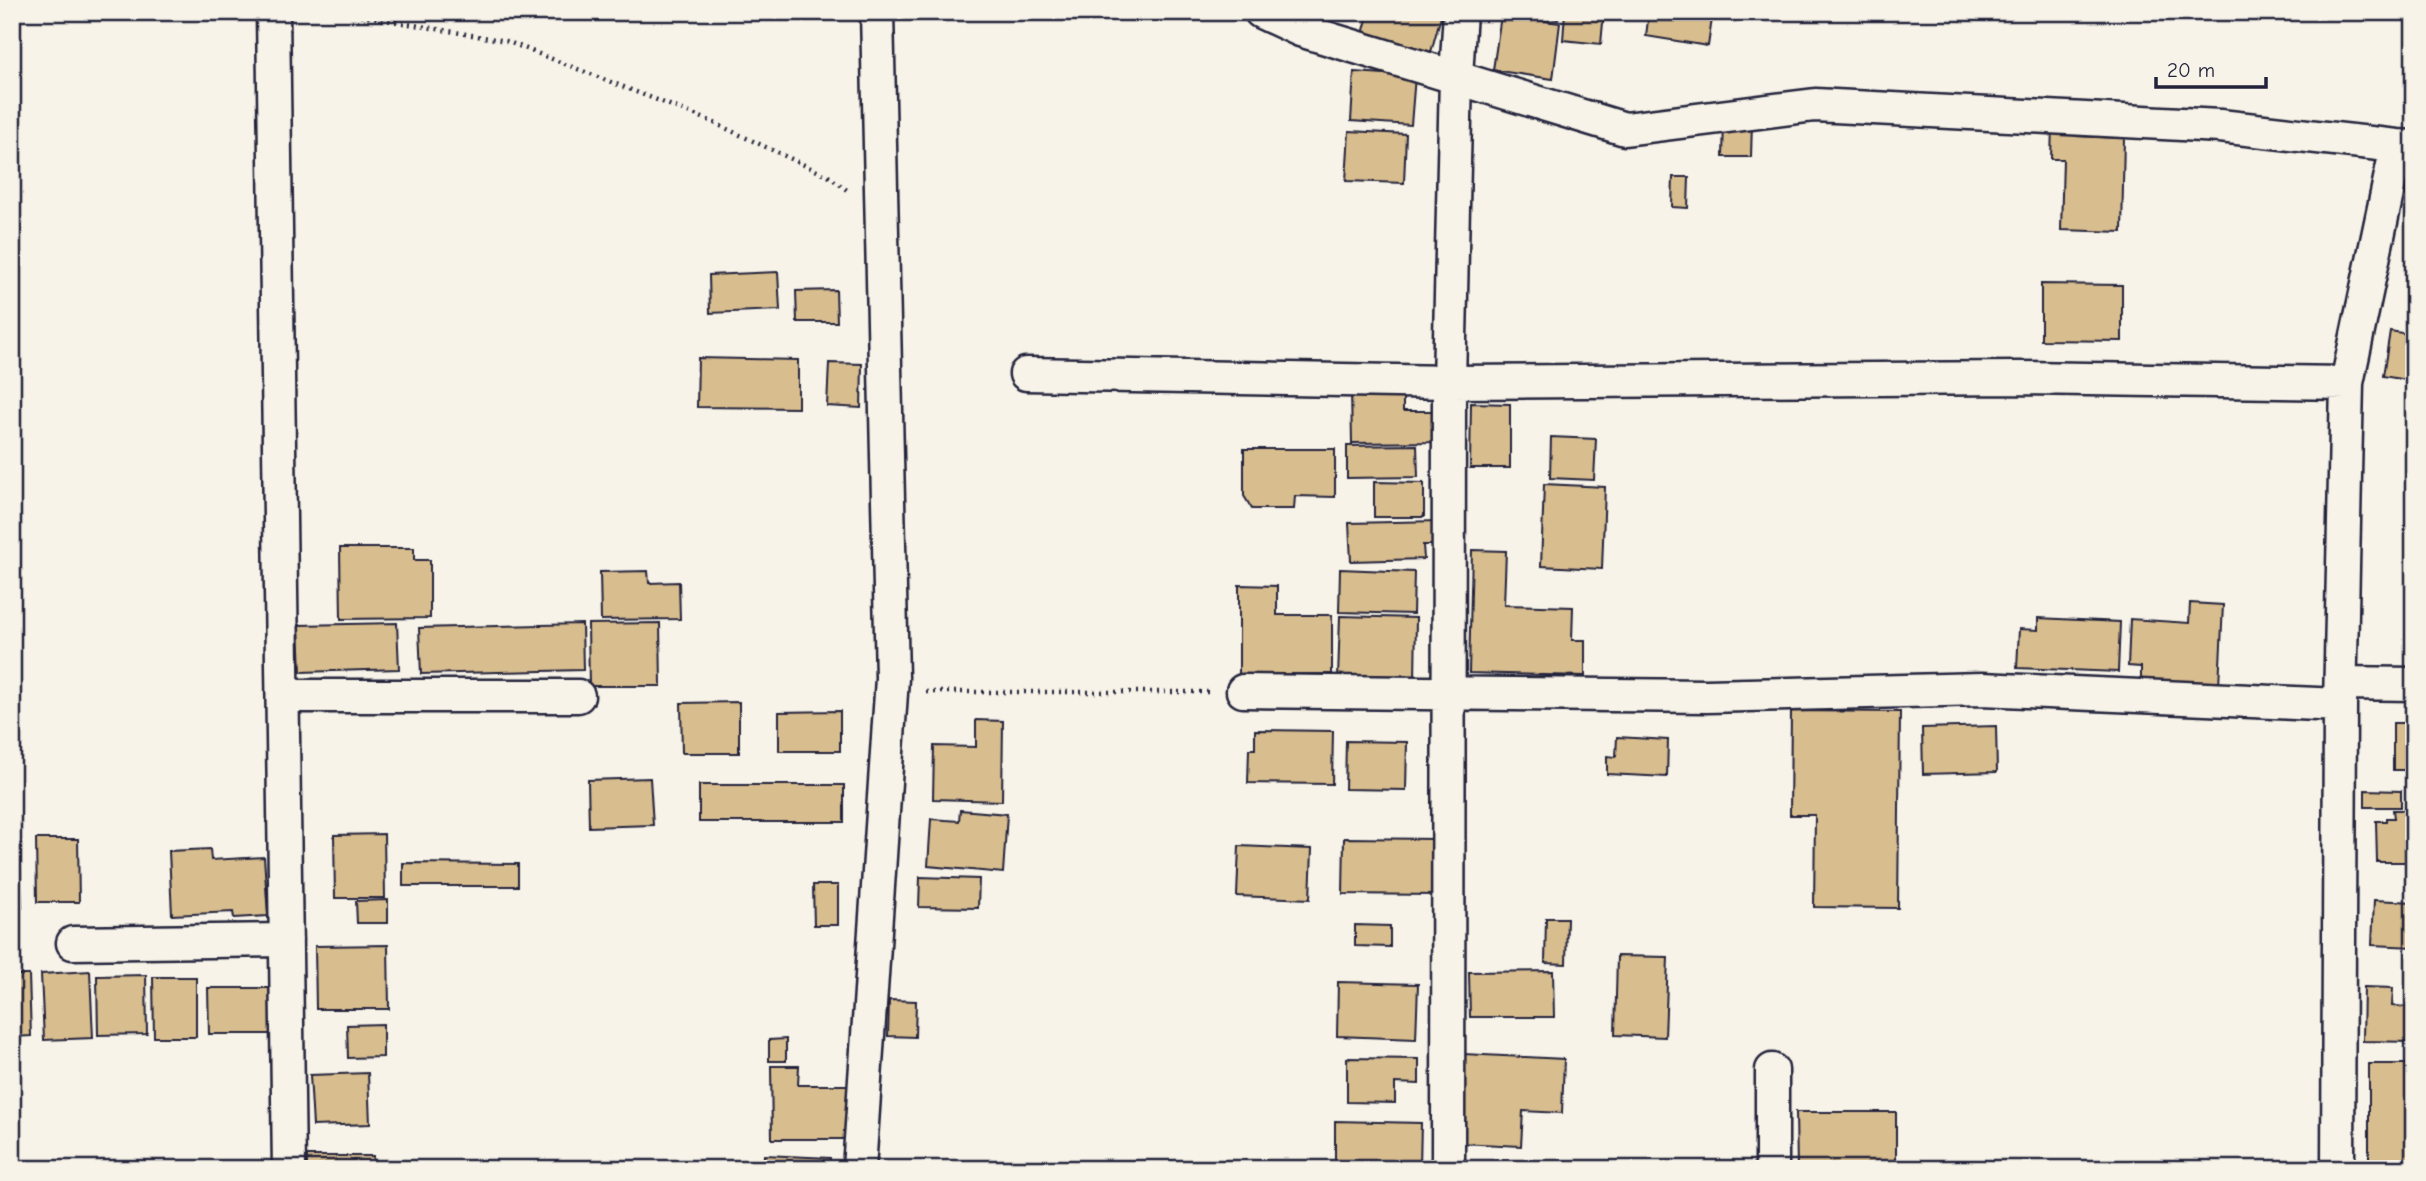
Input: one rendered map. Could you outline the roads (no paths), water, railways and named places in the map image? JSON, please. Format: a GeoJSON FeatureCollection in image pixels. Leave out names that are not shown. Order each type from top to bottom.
{"type":"FeatureCollection","features":[{"type":"Feature","properties":{"kind":"street"},"geometry":{"type":"LineString","coordinates":[[273,12],[289,1169]]}},
{"type":"Feature","properties":{"kind":"street"},"geometry":{"type":"LineString","coordinates":[[859,1169],[890,692],[877,12]]}},
{"type":"Feature","properties":{"kind":"street"},"geometry":{"type":"LineString","coordinates":[[1261,12],[1300,30],[1625,129],[1815,104],[2220,126],[2405,146],[2347,383],[2340,694],[2338,1169]]}},
{"type":"Feature","properties":{"kind":"street"},"geometry":{"type":"LineString","coordinates":[[1448,1169],[1449,382],[1456,76],[1461,12]]}},
{"type":"Feature","properties":{"kind":"street"},"geometry":{"type":"LineString","coordinates":[[1026,374],[1449,382],[2018,379],[2347,383]]}},
{"type":"Feature","properties":{"kind":"street"},"geometry":{"type":"LineString","coordinates":[[1243,691],[1707,696],[1982,689],[2340,694],[2414,684]]}},
{"type":"Feature","properties":{"kind":"street"},"geometry":{"type":"LineString","coordinates":[[283,696],[578,696]]}},
{"type":"Feature","properties":{"kind":"street"},"geometry":{"type":"LineString","coordinates":[[73,943],[286,940]]}},
{"type":"Feature","properties":{"kind":"street"},"geometry":{"type":"LineString","coordinates":[[1772,1070],[1772,1169]]}}]}
